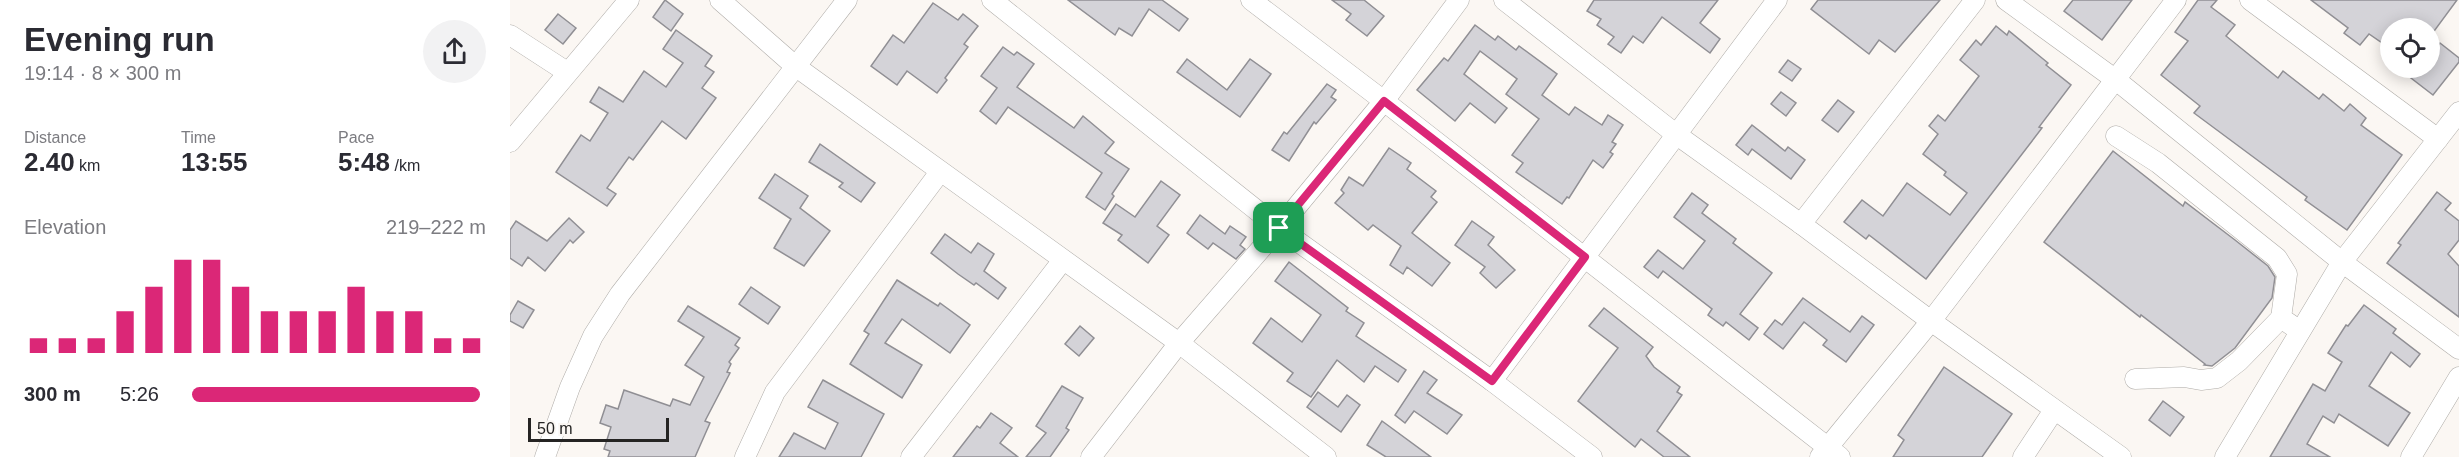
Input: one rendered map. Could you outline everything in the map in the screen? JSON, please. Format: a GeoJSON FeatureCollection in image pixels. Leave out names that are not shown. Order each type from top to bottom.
{"type":"FeatureCollection","features":[{"type":"Feature","properties":{"kind":"street"},"geometry":{"type":"LineString","coordinates":[[510,142],[629,0]]}},
{"type":"Feature","properties":{"kind":"street"},"geometry":{"type":"LineString","coordinates":[[720,0],[795,66],[1179,343],[1326,457]]}},
{"type":"Feature","properties":{"kind":"street"},"geometry":{"type":"LineString","coordinates":[[546,457],[570,387],[593,336],[614,302],[847,0]]}},
{"type":"Feature","properties":{"kind":"street"},"geometry":{"type":"LineString","coordinates":[[992,0],[1279,228],[1492,381],[1592,457]]}},
{"type":"Feature","properties":{"kind":"street"},"geometry":{"type":"LineString","coordinates":[[1251,0],[1585,257],[1829,454],[2176,0]]}},
{"type":"Feature","properties":{"kind":"street"},"geometry":{"type":"LineString","coordinates":[[1091,457],[1179,343],[1279,228],[1384,101],[1459,0]]}},
{"type":"Feature","properties":{"kind":"street"},"geometry":{"type":"LineString","coordinates":[[1504,0],[1677,135],[2121,457]]}},
{"type":"Feature","properties":{"kind":"street"},"geometry":{"type":"LineString","coordinates":[[1801,224],[1975,0]]}},
{"type":"Feature","properties":{"kind":"street"},"geometry":{"type":"LineString","coordinates":[[2006,0],[2116,80],[2342,262],[2459,349]]}},
{"type":"Feature","properties":{"kind":"street"},"geometry":{"type":"LineString","coordinates":[[2250,0],[2438,139]]}},
{"type":"Feature","properties":{"kind":"street"},"geometry":{"type":"LineString","coordinates":[[1492,381],[1677,135],[1770,2]]}},
{"type":"Feature","properties":{"kind":"street"},"geometry":{"type":"LineString","coordinates":[[510,35],[567,72]]}},
{"type":"Feature","properties":{"kind":"street"},"geometry":{"type":"LineString","coordinates":[[2225,457],[2342,262],[2459,112]]}},
{"type":"Feature","properties":{"kind":"street"},"geometry":{"type":"LineString","coordinates":[[2116,136],[2158,163],[2277,258],[2287,274],[2281,318],[2239,361],[2217,378],[2201,380],[2184,377],[2135,379]]}},
{"type":"Feature","properties":{"kind":"street"},"geometry":{"type":"LineString","coordinates":[[745,457],[775,392],[940,172]]}},
{"type":"Feature","properties":{"kind":"street"},"geometry":{"type":"LineString","coordinates":[[911,457],[1063,260]]}},
{"type":"Feature","properties":{"kind":"street"},"geometry":{"type":"LineString","coordinates":[[2281,318],[2300,331]]}},
{"type":"Feature","properties":{"kind":"street"},"geometry":{"type":"LineString","coordinates":[[2411,457],[2459,377]]}},
{"type":"Feature","properties":{"kind":"street"},"geometry":{"type":"LineString","coordinates":[[2023,457],[2055,410]]}},
{"type":"Feature","properties":{"kind":"building"},"geometry":{"type":"Polygon","coordinates":[[[665,0],[683,14],[671,31],[653,17],[665,0]]]}},
{"type":"Feature","properties":{"kind":"building"},"geometry":{"type":"Polygon","coordinates":[[[1068,0],[1162,0],[1188,19],[1179,31],[1149,9],[1132,36],[1119,28],[1115,35],[1068,0]]]}},
{"type":"Feature","properties":{"kind":"building"},"geometry":{"type":"Polygon","coordinates":[[[1332,0],[1364,0],[1384,16],[1367,36],[1346,20],[1351,14],[1332,0]]]}},
{"type":"Feature","properties":{"kind":"building"},"geometry":{"type":"Polygon","coordinates":[[[1594,0],[1718,0],[1700,23],[1720,39],[1710,53],[1662,17],[1643,43],[1633,36],[1621,53],[1608,44],[1614,37],[1597,25],[1601,19],[1587,11],[1594,0]]]}},
{"type":"Feature","properties":{"kind":"building"},"geometry":{"type":"Polygon","coordinates":[[[1818,0],[1940,0],[1895,52],[1879,40],[1869,54],[1811,9],[1818,0]]]}},
{"type":"Feature","properties":{"kind":"building"},"geometry":{"type":"Polygon","coordinates":[[[2073,0],[2132,0],[2102,40],[2064,11],[2073,0]]]}},
{"type":"Feature","properties":{"kind":"building"},"geometry":{"type":"Polygon","coordinates":[[[2198,0],[2217,0],[2211,7],[2235,25],[2226,36],[2278,78],[2283,71],[2319,99],[2323,94],[2344,111],[2350,104],[2366,118],[2361,125],[2402,155],[2347,230],[2305,200],[2307,197],[2194,113],[2200,106],[2161,75],[2188,41],[2175,32],[2198,0]]]}},
{"type":"Feature","properties":{"kind":"building"},"geometry":{"type":"Polygon","coordinates":[[[2311,0],[2457,0],[2440,23],[2440,18],[2380,18],[2380,42],[2369,34],[2360,45],[2344,33],[2348,28],[2311,0]]]}},
{"type":"Feature","properties":{"kind":"building"},"geometry":{"type":"Polygon","coordinates":[[[933,3],[958,20],[963,14],[978,26],[964,44],[968,47],[937,93],[907,71],[897,85],[871,66],[893,35],[904,43],[933,3]]]}},
{"type":"Feature","properties":{"kind":"building"},"geometry":{"type":"Polygon","coordinates":[[[558,14],[576,28],[563,44],[545,30],[558,14]]]}},
{"type":"Feature","properties":{"kind":"building"},"geometry":{"type":"Polygon","coordinates":[[[1475,25],[1495,40],[1498,36],[1516,50],[1519,46],[1557,74],[1542,95],[1569,115],[1575,107],[1602,125],[1608,115],[1623,125],[1612,142],[1616,144],[1610,152],[1613,154],[1603,168],[1593,160],[1569,198],[1567,197],[1562,204],[1516,172],[1523,163],[1512,155],[1539,119],[1506,94],[1517,79],[1480,51],[1464,74],[1507,108],[1495,123],[1470,103],[1455,121],[1417,90],[1444,58],[1448,61],[1475,25]]]}},
{"type":"Feature","properties":{"kind":"building"},"geometry":{"type":"Polygon","coordinates":[[[1996,26],[2007,35],[2009,31],[2071,85],[2039,127],[2042,128],[1926,279],[1869,235],[1866,239],[1844,222],[1862,200],[1883,216],[1907,183],[1950,215],[1967,193],[1923,154],[1938,134],[1929,126],[1938,115],[1945,121],[1979,76],[1960,60],[1976,40],[1981,45],[1996,26]]]}},
{"type":"Feature","properties":{"kind":"building"},"geometry":{"type":"Polygon","coordinates":[[[676,30],[712,56],[705,66],[714,72],[702,88],[716,98],[686,139],[662,121],[633,160],[629,157],[607,188],[616,194],[607,206],[556,172],[581,135],[590,141],[608,113],[590,102],[599,87],[623,102],[644,71],[666,87],[683,63],[663,49],[676,30]]]}},
{"type":"Feature","properties":{"kind":"building"},"geometry":{"type":"Polygon","coordinates":[[[2440,43],[2459,58],[2459,62],[2433,95],[2411,78],[2440,78],[2440,43]]]}},
{"type":"Feature","properties":{"kind":"building"},"geometry":{"type":"Polygon","coordinates":[[[1003,47],[1014,55],[1017,52],[1034,64],[1017,87],[1074,128],[1083,116],[1114,142],[1105,153],[1129,169],[1112,194],[1114,196],[1105,210],[1086,197],[1102,173],[1008,107],[996,124],[980,111],[997,88],[981,76],[1003,47]]]}},
{"type":"Feature","properties":{"kind":"building"},"geometry":{"type":"Polygon","coordinates":[[[1187,59],[1227,90],[1250,59],[1271,74],[1240,117],[1177,72],[1187,59]]]}},
{"type":"Feature","properties":{"kind":"building"},"geometry":{"type":"Polygon","coordinates":[[[1788,60],[1801,69],[1792,81],[1779,72],[1788,60]]]}},
{"type":"Feature","properties":{"kind":"building"},"geometry":{"type":"Polygon","coordinates":[[[1327,84],[1336,90],[1331,97],[1336,100],[1316,124],[1314,122],[1289,161],[1272,150],[1284,132],[1287,134],[1327,84]]]}},
{"type":"Feature","properties":{"kind":"building"},"geometry":{"type":"Polygon","coordinates":[[[1781,92],[1796,103],[1786,116],[1771,104],[1781,92]]]}},
{"type":"Feature","properties":{"kind":"building"},"geometry":{"type":"Polygon","coordinates":[[[1838,100],[1854,112],[1838,132],[1822,120],[1838,100]]]}},
{"type":"Feature","properties":{"kind":"building"},"geometry":{"type":"Polygon","coordinates":[[[1752,125],[1785,151],[1788,147],[1805,160],[1791,179],[1752,149],[1748,155],[1736,145],[1752,125]]]}},
{"type":"Feature","properties":{"kind":"building"},"geometry":{"type":"Polygon","coordinates":[[[820,144],[875,183],[861,202],[839,187],[843,183],[809,162],[820,144]]]}},
{"type":"Feature","properties":{"kind":"building"},"geometry":{"type":"Polygon","coordinates":[[[1389,148],[1411,163],[1407,169],[1436,191],[1431,197],[1437,202],[1412,233],[1450,263],[1432,286],[1407,267],[1403,274],[1390,265],[1401,246],[1373,225],[1368,230],[1335,203],[1344,193],[1341,190],[1349,177],[1363,186],[1389,148]]]}},
{"type":"Feature","properties":{"kind":"building"},"geometry":{"type":"Polygon","coordinates":[[[2113,151],[2183,206],[2185,202],[2235,240],[2268,266],[2275,277],[2272,298],[2235,348],[2212,366],[2204,365],[2044,242],[2113,151]]]}},
{"type":"Feature","properties":{"kind":"building"},"geometry":{"type":"Polygon","coordinates":[[[775,174],[808,196],[800,208],[830,231],[804,266],[774,248],[791,219],[759,198],[775,174]]]}},
{"type":"Feature","properties":{"kind":"building"},"geometry":{"type":"Polygon","coordinates":[[[1161,181],[1180,195],[1157,226],[1169,235],[1148,263],[1118,240],[1122,235],[1103,223],[1116,204],[1135,217],[1161,181]]]}},
{"type":"Feature","properties":{"kind":"building"},"geometry":{"type":"Polygon","coordinates":[[[2437,192],[2451,203],[2445,210],[2459,221],[2459,240],[2448,254],[2459,266],[2459,317],[2387,263],[2401,245],[2398,243],[2437,192]]]}},
{"type":"Feature","properties":{"kind":"building"},"geometry":{"type":"Polygon","coordinates":[[[1692,193],[1708,205],[1702,213],[1736,239],[1733,243],[1772,273],[1740,314],[1758,328],[1749,340],[1726,322],[1723,326],[1708,315],[1712,309],[1663,271],[1658,278],[1644,267],[1658,250],[1683,269],[1705,241],[1674,217],[1692,193]]]}},
{"type":"Feature","properties":{"kind":"building"},"geometry":{"type":"Polygon","coordinates":[[[1200,215],[1225,234],[1230,226],[1246,237],[1240,245],[1245,249],[1236,259],[1213,243],[1208,249],[1187,233],[1200,215]]]}},
{"type":"Feature","properties":{"kind":"building"},"geometry":{"type":"Polygon","coordinates":[[[569,218],[584,232],[573,243],[570,240],[545,271],[528,257],[522,266],[510,258],[510,230],[516,221],[547,241],[569,218]]]}},
{"type":"Feature","properties":{"kind":"building"},"geometry":{"type":"Polygon","coordinates":[[[1472,221],[1494,237],[1488,245],[1515,270],[1496,288],[1480,273],[1485,267],[1455,245],[1472,221]]]}},
{"type":"Feature","properties":{"kind":"building"},"geometry":{"type":"Polygon","coordinates":[[[945,234],[971,253],[978,243],[994,254],[984,271],[1006,288],[998,299],[976,283],[974,285],[931,253],[945,234]]]}},
{"type":"Feature","properties":{"kind":"building"},"geometry":{"type":"Polygon","coordinates":[[[1289,262],[1348,308],[1346,311],[1364,323],[1356,336],[1406,370],[1398,382],[1375,366],[1364,382],[1337,360],[1311,397],[1287,381],[1293,373],[1253,343],[1271,318],[1302,342],[1321,315],[1275,281],[1289,262]]]}},
{"type":"Feature","properties":{"kind":"building"},"geometry":{"type":"Polygon","coordinates":[[[897,280],[938,306],[940,303],[970,325],[950,353],[902,319],[885,343],[922,365],[902,398],[850,364],[869,334],[864,331],[897,280]]]}},
{"type":"Feature","properties":{"kind":"building"},"geometry":{"type":"Polygon","coordinates":[[[751,287],[780,307],[768,324],[739,304],[751,287]]]}},
{"type":"Feature","properties":{"kind":"building"},"geometry":{"type":"Polygon","coordinates":[[[1803,298],[1850,332],[1862,316],[1874,325],[1846,362],[1823,345],[1827,340],[1804,322],[1783,349],[1764,334],[1775,320],[1782,325],[1803,298]]]}},
{"type":"Feature","properties":{"kind":"building"},"geometry":{"type":"Polygon","coordinates":[[[518,301],[534,310],[523,328],[510,321],[510,315],[518,301]]]}},
{"type":"Feature","properties":{"kind":"building"},"geometry":{"type":"Polygon","coordinates":[[[2364,305],[2396,329],[2393,333],[2420,354],[2410,367],[2391,352],[2369,386],[2410,413],[2388,446],[2339,414],[2334,423],[2323,416],[2307,444],[2330,457],[2270,457],[2313,384],[2325,391],[2342,362],[2328,353],[2346,325],[2348,326],[2364,305]]]}},
{"type":"Feature","properties":{"kind":"building"},"geometry":{"type":"Polygon","coordinates":[[[688,306],[740,338],[735,345],[739,348],[729,362],[731,364],[727,372],[730,373],[705,421],[710,423],[695,457],[608,457],[610,451],[604,449],[611,427],[600,423],[606,405],[618,409],[624,390],[670,406],[673,399],[690,405],[704,377],[685,365],[704,337],[678,321],[688,306]]]}},
{"type":"Feature","properties":{"kind":"building"},"geometry":{"type":"Polygon","coordinates":[[[1604,308],[1653,347],[1646,356],[1654,367],[1680,387],[1677,392],[1682,395],[1657,431],[1690,457],[1664,457],[1641,439],[1635,447],[1578,401],[1618,348],[1589,326],[1604,308]]]}},
{"type":"Feature","properties":{"kind":"building"},"geometry":{"type":"Polygon","coordinates":[[[1080,326],[1094,338],[1079,356],[1065,344],[1080,326]]]}},
{"type":"Feature","properties":{"kind":"building"},"geometry":{"type":"Polygon","coordinates":[[[1944,367],[2012,414],[1982,457],[1893,457],[1904,440],[1898,435],[1944,367]]]}},
{"type":"Feature","properties":{"kind":"building"},"geometry":{"type":"Polygon","coordinates":[[[1424,371],[1437,380],[1427,393],[1462,415],[1447,434],[1414,411],[1405,423],[1395,415],[1424,371]]]}},
{"type":"Feature","properties":{"kind":"building"},"geometry":{"type":"Polygon","coordinates":[[[823,380],[884,414],[861,457],[779,457],[794,433],[825,449],[838,423],[808,407],[823,380]]]}},
{"type":"Feature","properties":{"kind":"building"},"geometry":{"type":"Polygon","coordinates":[[[1062,386],[1083,398],[1066,428],[1069,430],[1050,457],[1026,457],[1046,433],[1036,426],[1062,386]]]}},
{"type":"Feature","properties":{"kind":"building"},"geometry":{"type":"Polygon","coordinates":[[[1318,392],[1338,407],[1347,395],[1360,405],[1341,432],[1307,407],[1318,392]]]}},
{"type":"Feature","properties":{"kind":"building"},"geometry":{"type":"Polygon","coordinates":[[[2163,401],[2184,417],[2170,436],[2149,420],[2163,401]]]}},
{"type":"Feature","properties":{"kind":"building"},"geometry":{"type":"Polygon","coordinates":[[[991,413],[1012,428],[1000,443],[1018,457],[953,457],[977,426],[980,428],[991,413]]]}},
{"type":"Feature","properties":{"kind":"building"},"geometry":{"type":"Polygon","coordinates":[[[1382,421],[1431,457],[1386,457],[1367,445],[1382,421]]]}},
{"type":"Feature","properties":{"kind":"route"},"geometry":{"type":"LineString","coordinates":[[1384,101],[1585,257],[1492,381],[1279,228],[1384,101]]}}]}
